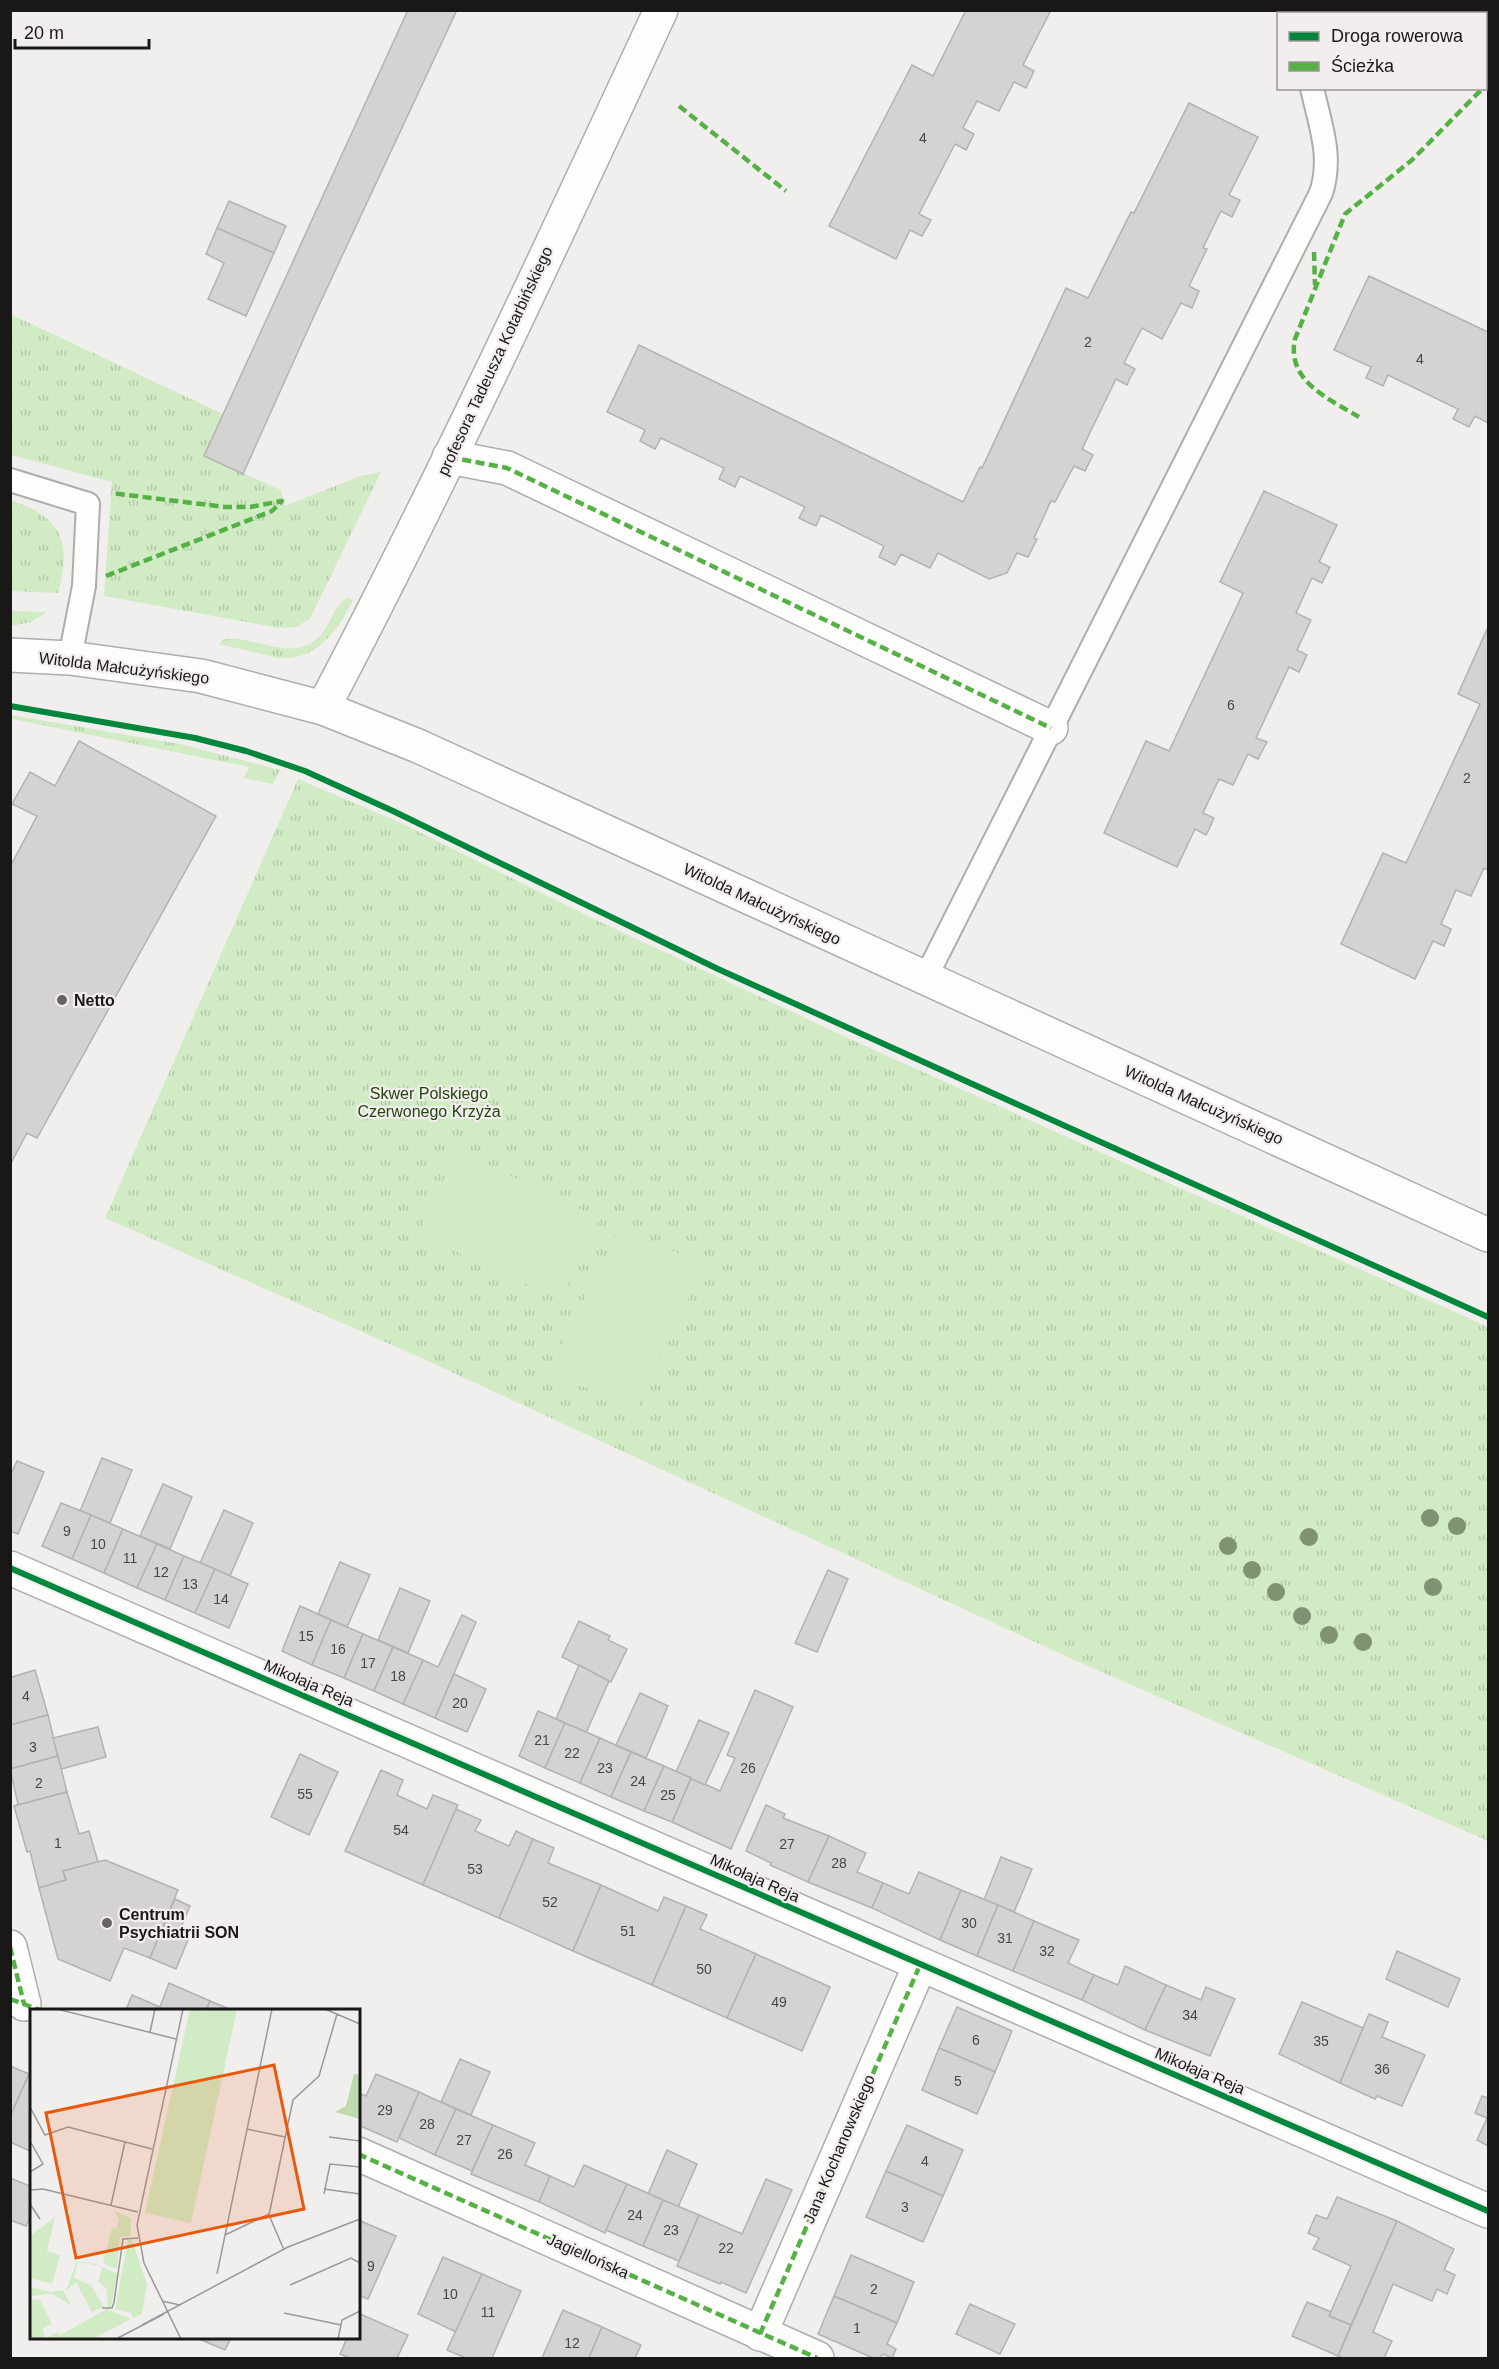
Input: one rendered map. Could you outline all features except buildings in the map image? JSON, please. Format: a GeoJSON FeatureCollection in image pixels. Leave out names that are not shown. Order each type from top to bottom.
{"type":"FeatureCollection","features":[{"type":"Feature","properties":{"kind":"street","name":"profesora Tadeusza Kotarbińskiego"},"geometry":{"type":"LineString","coordinates":[[323,708],[380,599],[449,457],[661,10]]}},
{"type":"Feature","properties":{"kind":"street"},"geometry":{"type":"LineString","coordinates":[[449,457],[507,468],[1052,728]]}},
{"type":"Feature","properties":{"kind":"street","name":"Witolda Małcużyńskiego"},"geometry":{"type":"LineString","coordinates":[[10,655],[69,658],[201,676],[323,708],[418,746],[1488,1235]]}},
{"type":"Feature","properties":{"kind":"street","name":"Mikołaja Reja"},"geometry":{"type":"LineString","coordinates":[[10,1568],[1488,2211]]}},
{"type":"Feature","properties":{"kind":"street"},"geometry":{"type":"LineString","coordinates":[[10,1947],[25,2004]]}},
{"type":"Feature","properties":{"kind":"street","name":"Jana Kochanowskiego"},"geometry":{"type":"LineString","coordinates":[[760,2334],[920,1965]]}},
{"type":"Feature","properties":{"kind":"street","name":"Jagiellońska"},"geometry":{"type":"LineString","coordinates":[[360,2155],[817,2358]]}},
{"type":"Feature","properties":{"kind":"lane"},"geometry":{"type":"LineString","coordinates":[[925,979],[1321,193],[1325,180],[1327,155],[1312,90]]}},
{"type":"Feature","properties":{"kind":"lane"},"geometry":{"type":"LineString","coordinates":[[10,480],[88,504],[84,586],[69,658]]}},
{"type":"Feature","properties":{"kind":"green space"},"geometry":{"type":"Polygon","coordinates":[[[10,314],[223,414],[204,456],[281,490],[285,506],[360,476],[381,472],[310,619],[296,627],[279,628],[104,596],[112,482],[11,455],[10,314]]]}},
{"type":"Feature","properties":{"kind":"green space"},"geometry":{"type":"Polygon","coordinates":[[[10,500],[41,515],[52,523],[59,534],[64,559],[58,593],[11,591],[10,500]]]}},
{"type":"Feature","properties":{"kind":"green space"},"geometry":{"type":"Polygon","coordinates":[[[349,598],[353,600],[333,632],[315,649],[304,654],[292,658],[279,658],[219,644],[224,639],[234,639],[288,648],[308,645],[324,631],[342,601],[349,598]]]}},
{"type":"Feature","properties":{"kind":"green space"},"geometry":{"type":"Polygon","coordinates":[[[11,611],[47,612],[31,622],[11,626],[11,611]]]}},
{"type":"Feature","properties":{"kind":"green space"},"geometry":{"type":"Polygon","coordinates":[[[11,715],[180,744],[280,770],[273,784],[244,778],[249,767],[12,719],[11,715]]]}},
{"type":"Feature","properties":{"kind":"green space","name":"Skwer Polskiego Czerwonego Krzyża"},"geometry":{"type":"Polygon","coordinates":[[[298,779],[401,823],[592,918],[850,1039],[1488,1327],[1488,1841],[1063,1655],[419,1357],[105,1218],[298,779]]]}},
{"type":"Feature","properties":{"kind":"green space"},"geometry":{"type":"Polygon","coordinates":[[[457,1151],[600,1218],[561,1300],[418,1234],[457,1151]]]}},
{"type":"Feature","properties":{"kind":"green space"},"geometry":{"type":"Polygon","coordinates":[[[620,1227],[704,1265],[635,1411],[549,1370],[620,1227]]]}},
{"type":"Feature","properties":{"kind":"marked path"},"geometry":{"type":"LineString","coordinates":[[1359,417],[1323,395],[1303,377],[1294,354],[1295,339],[1345,214],[1412,160],[1481,90]]}},
{"type":"Feature","properties":{"kind":"marked path"},"geometry":{"type":"LineString","coordinates":[[679,106],[786,191]]}},
{"type":"Feature","properties":{"kind":"marked path"},"geometry":{"type":"LineString","coordinates":[[1314,252],[1315,285]]}},
{"type":"Feature","properties":{"kind":"marked path"},"geometry":{"type":"LineString","coordinates":[[449,457],[507,468],[1051,728]]}},
{"type":"Feature","properties":{"kind":"marked path"},"geometry":{"type":"LineString","coordinates":[[106,576],[272,511],[282,501],[250,507],[225,507],[111,493]]}},
{"type":"Feature","properties":{"kind":"marked path"},"geometry":{"type":"LineString","coordinates":[[10,1947],[24,2004]]}},
{"type":"Feature","properties":{"kind":"marked path"},"geometry":{"type":"LineString","coordinates":[[760,2334],[920,1965]]}},
{"type":"Feature","properties":{"kind":"marked path"},"geometry":{"type":"LineString","coordinates":[[10,1999],[37,2009]]}},
{"type":"Feature","properties":{"kind":"marked path"},"geometry":{"type":"LineString","coordinates":[[360,2155],[817,2358]]}},
{"type":"Feature","properties":{"kind":"cycle path"},"geometry":{"type":"LineString","coordinates":[[10,706],[195,738],[246,751],[305,771],[393,811],[718,969],[1488,1317]]}},
{"type":"Feature","properties":{"kind":"cycle path"},"geometry":{"type":"LineString","coordinates":[[10,1568],[1488,2211]]}},
{"type":"Feature","properties":{"kind":"place","name":"Netto"},"geometry":{"type":"Point","coordinates":[62,1000]}},
{"type":"Feature","properties":{"kind":"place","name":"Centrum Psychiatrii SON"},"geometry":{"type":"Point","coordinates":[107,1923]}}]}
